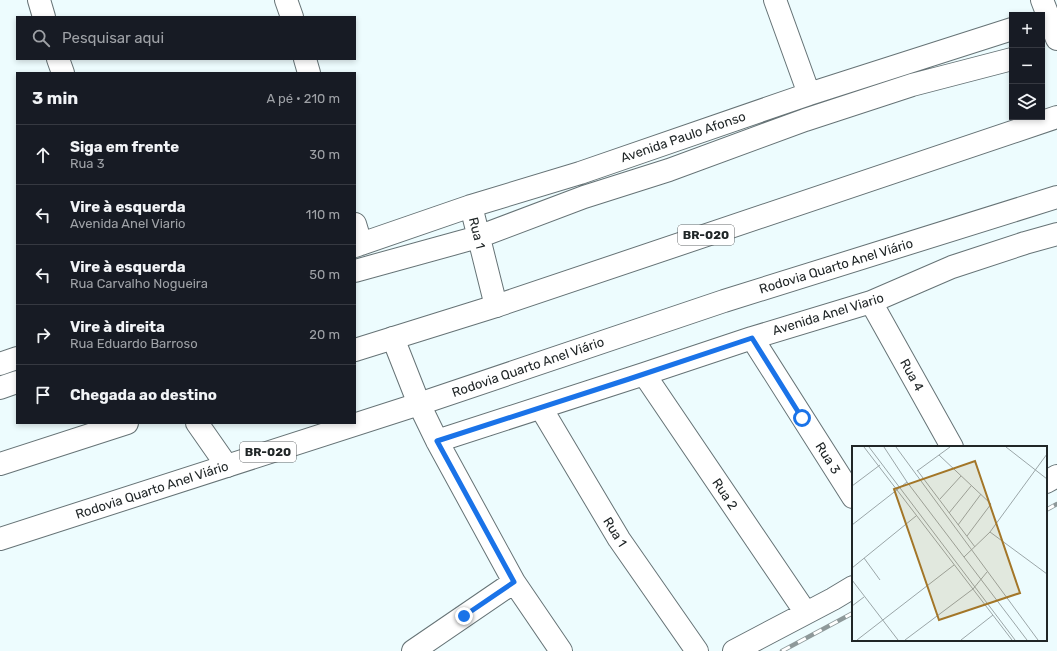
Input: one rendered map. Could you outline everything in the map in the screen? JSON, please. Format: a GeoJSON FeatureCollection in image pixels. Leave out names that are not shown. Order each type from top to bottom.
{"type":"FeatureCollection","features":[{"type":"Feature","properties":{"kind":"main road"},"geometry":{"type":"LineString","coordinates":[[39,0],[44,16]]}},
{"type":"Feature","properties":{"kind":"main road"},"geometry":{"type":"LineString","coordinates":[[286,0],[292,16]]}},
{"type":"Feature","properties":{"kind":"main road"},"geometry":{"type":"LineString","coordinates":[[775,0],[809,94]]}},
{"type":"Feature","properties":{"kind":"main road"},"geometry":{"type":"LineString","coordinates":[[1048,13],[1057,39]]}},
{"type":"Feature","properties":{"kind":"main road","name":"Avenida Paulo Afonso"},"geometry":{"type":"LineString","coordinates":[[357,238],[580,173],[809,94],[1009,30]]}},
{"type":"Feature","properties":{"kind":"main road"},"geometry":{"type":"LineString","coordinates":[[1045,48],[1057,44]]}},
{"type":"Feature","properties":{"kind":"main road"},"geometry":{"type":"LineString","coordinates":[[58,60],[63,72]]}},
{"type":"Feature","properties":{"kind":"main road"},"geometry":{"type":"LineString","coordinates":[[304,60],[309,72]]}},
{"type":"Feature","properties":{"kind":"main road","name":"Avenida Paulo Afonso"},"geometry":{"type":"LineString","coordinates":[[356,272],[478,237],[584,197],[669,170],[805,120],[912,85],[1009,60]]}},
{"type":"Feature","properties":{"kind":"main road","name":"BR-020"},"geometry":{"type":"LineString","coordinates":[[356,350],[496,306],[1057,118]]}},
{"type":"Feature","properties":{"kind":"main road","name":"Rodovia Quarto Anel Viário"},"geometry":{"type":"LineString","coordinates":[[0,539],[419,404],[724,301],[1057,197]]}},
{"type":"Feature","properties":{"kind":"main road","name":"Rua 1"},"geometry":{"type":"LineString","coordinates":[[471,206],[496,306]]}},
{"type":"Feature","properties":{"kind":"main road","name":"Avenida Anel Viario"},"geometry":{"type":"LineString","coordinates":[[437,441],[752,338],[871,302],[952,267],[1057,234]]}},
{"type":"Feature","properties":{"kind":"main road","name":"Rua 4"},"geometry":{"type":"LineString","coordinates":[[871,302],[951,446]]}},
{"type":"Feature","properties":{"kind":"main road"},"geometry":{"type":"LineString","coordinates":[[393,338],[419,404],[437,441],[514,582],[562,651]]}},
{"type":"Feature","properties":{"kind":"main road","name":"Rua 3"},"geometry":{"type":"LineString","coordinates":[[752,338],[852,495]]}},
{"type":"Feature","properties":{"kind":"main road"},"geometry":{"type":"LineString","coordinates":[[0,364],[16,358]]}},
{"type":"Feature","properties":{"kind":"main road","name":"Rua 2"},"geometry":{"type":"LineString","coordinates":[[644,374],[806,613]]}},
{"type":"Feature","properties":{"kind":"main road"},"geometry":{"type":"LineString","coordinates":[[0,388],[16,382]]}},
{"type":"Feature","properties":{"kind":"main road","name":"Rua 1"},"geometry":{"type":"LineString","coordinates":[[541,408],[619,539],[697,651]]}},
{"type":"Feature","properties":{"kind":"main road"},"geometry":{"type":"LineString","coordinates":[[0,464],[124,424]]}},
{"type":"Feature","properties":{"kind":"main road"},"geometry":{"type":"LineString","coordinates":[[198,424],[227,466]]}},
{"type":"Feature","properties":{"kind":"main road"},"geometry":{"type":"LineString","coordinates":[[1047,481],[1057,476]]}},
{"type":"Feature","properties":{"kind":"main road"},"geometry":{"type":"LineString","coordinates":[[413,651],[514,582]]}},
{"type":"Feature","properties":{"kind":"main road"},"geometry":{"type":"LineString","coordinates":[[734,651],[852,587]]}},
{"type":"Feature","properties":{"kind":"railway"},"geometry":{"type":"LineString","coordinates":[[1047,509],[1057,504]]}},
{"type":"Feature","properties":{"kind":"railway"},"geometry":{"type":"LineString","coordinates":[[782,651],[852,614]]}},
{"type":"Feature","properties":{"kind":"route"},"geometry":{"type":"LineString","coordinates":[[464,616],[514,582],[437,441],[752,338],[802,418]]}}]}
